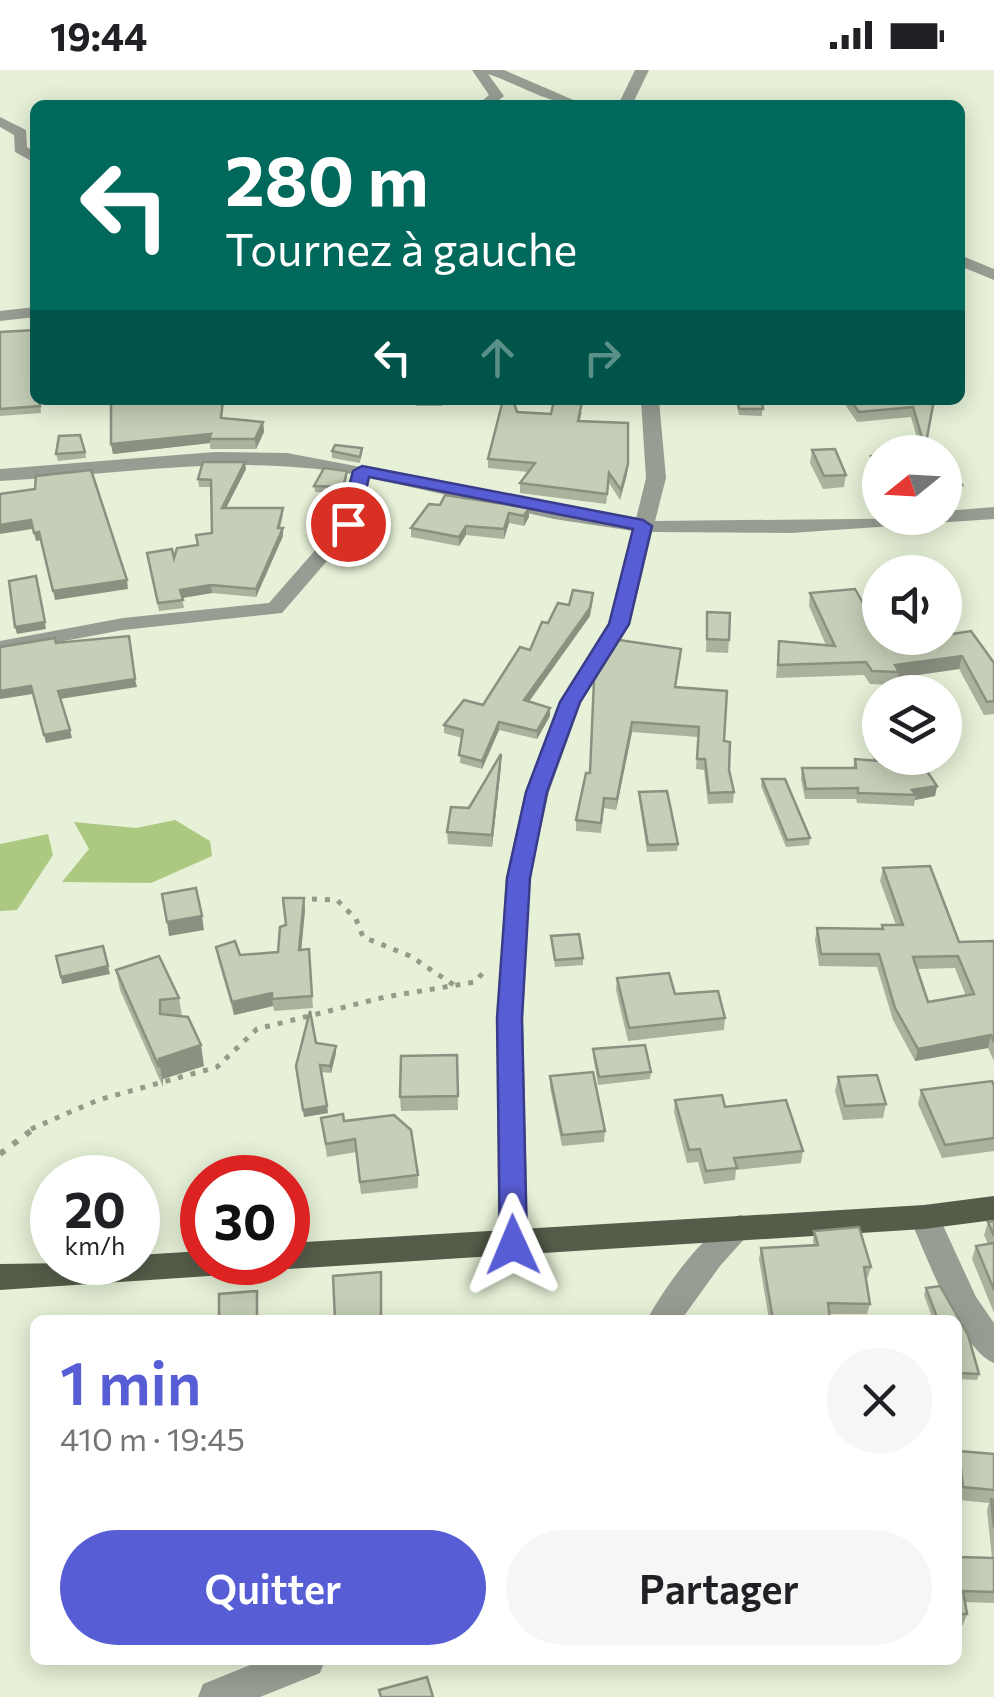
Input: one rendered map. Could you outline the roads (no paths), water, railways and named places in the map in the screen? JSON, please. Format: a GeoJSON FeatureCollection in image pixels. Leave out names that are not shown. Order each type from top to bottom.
{"type":"FeatureCollection","features":[{"type":"Feature","properties":{"kind":"main road"},"geometry":{"type":"LineString","coordinates":[[310,1255],[924,1218],[994,1208]]}},
{"type":"Feature","properties":{"kind":"main road"},"geometry":{"type":"LineString","coordinates":[[0,1277],[180,1265]]}},
{"type":"Feature","properties":{"kind":"street"},"geometry":{"type":"LineString","coordinates":[[479,70],[497,96],[491,100]]}},
{"type":"Feature","properties":{"kind":"street"},"geometry":{"type":"LineString","coordinates":[[490,70],[522,81],[524,87],[546,97],[569,100]]}},
{"type":"Feature","properties":{"kind":"street"},"geometry":{"type":"LineString","coordinates":[[627,100],[642,70]]}},
{"type":"Feature","properties":{"kind":"street"},"geometry":{"type":"LineString","coordinates":[[0,120],[21,134],[20,149],[30,156]]}},
{"type":"Feature","properties":{"kind":"street"},"geometry":{"type":"LineString","coordinates":[[965,259],[994,253]]}},
{"type":"Feature","properties":{"kind":"street"},"geometry":{"type":"LineString","coordinates":[[965,262],[994,275]]}},
{"type":"Feature","properties":{"kind":"street"},"geometry":{"type":"LineString","coordinates":[[0,316],[30,313]]}},
{"type":"Feature","properties":{"kind":"street"},"geometry":{"type":"LineString","coordinates":[[513,1245],[510,1018],[518,878],[536,792],[570,702],[619,624],[656,478],[650,405]]}},
{"type":"Feature","properties":{"kind":"street"},"geometry":{"type":"LineString","coordinates":[[0,475],[206,459],[285,459],[643,526],[755,528],[862,522]]}},
{"type":"Feature","properties":{"kind":"street"},"geometry":{"type":"LineString","coordinates":[[0,647],[123,624],[275,609],[348,524],[362,471]]}},
{"type":"Feature","properties":{"kind":"street"},"geometry":{"type":"LineString","coordinates":[[962,515],[994,513]]}},
{"type":"Feature","properties":{"kind":"street"},"geometry":{"type":"LineString","coordinates":[[924,1218],[965,1305],[994,1349]]}},
{"type":"Feature","properties":{"kind":"street"},"geometry":{"type":"LineString","coordinates":[[667,1315],[709,1257],[740,1227]]}},
{"type":"Feature","properties":{"kind":"street"},"geometry":{"type":"LineString","coordinates":[[216,1697],[295,1665]]}}]}
